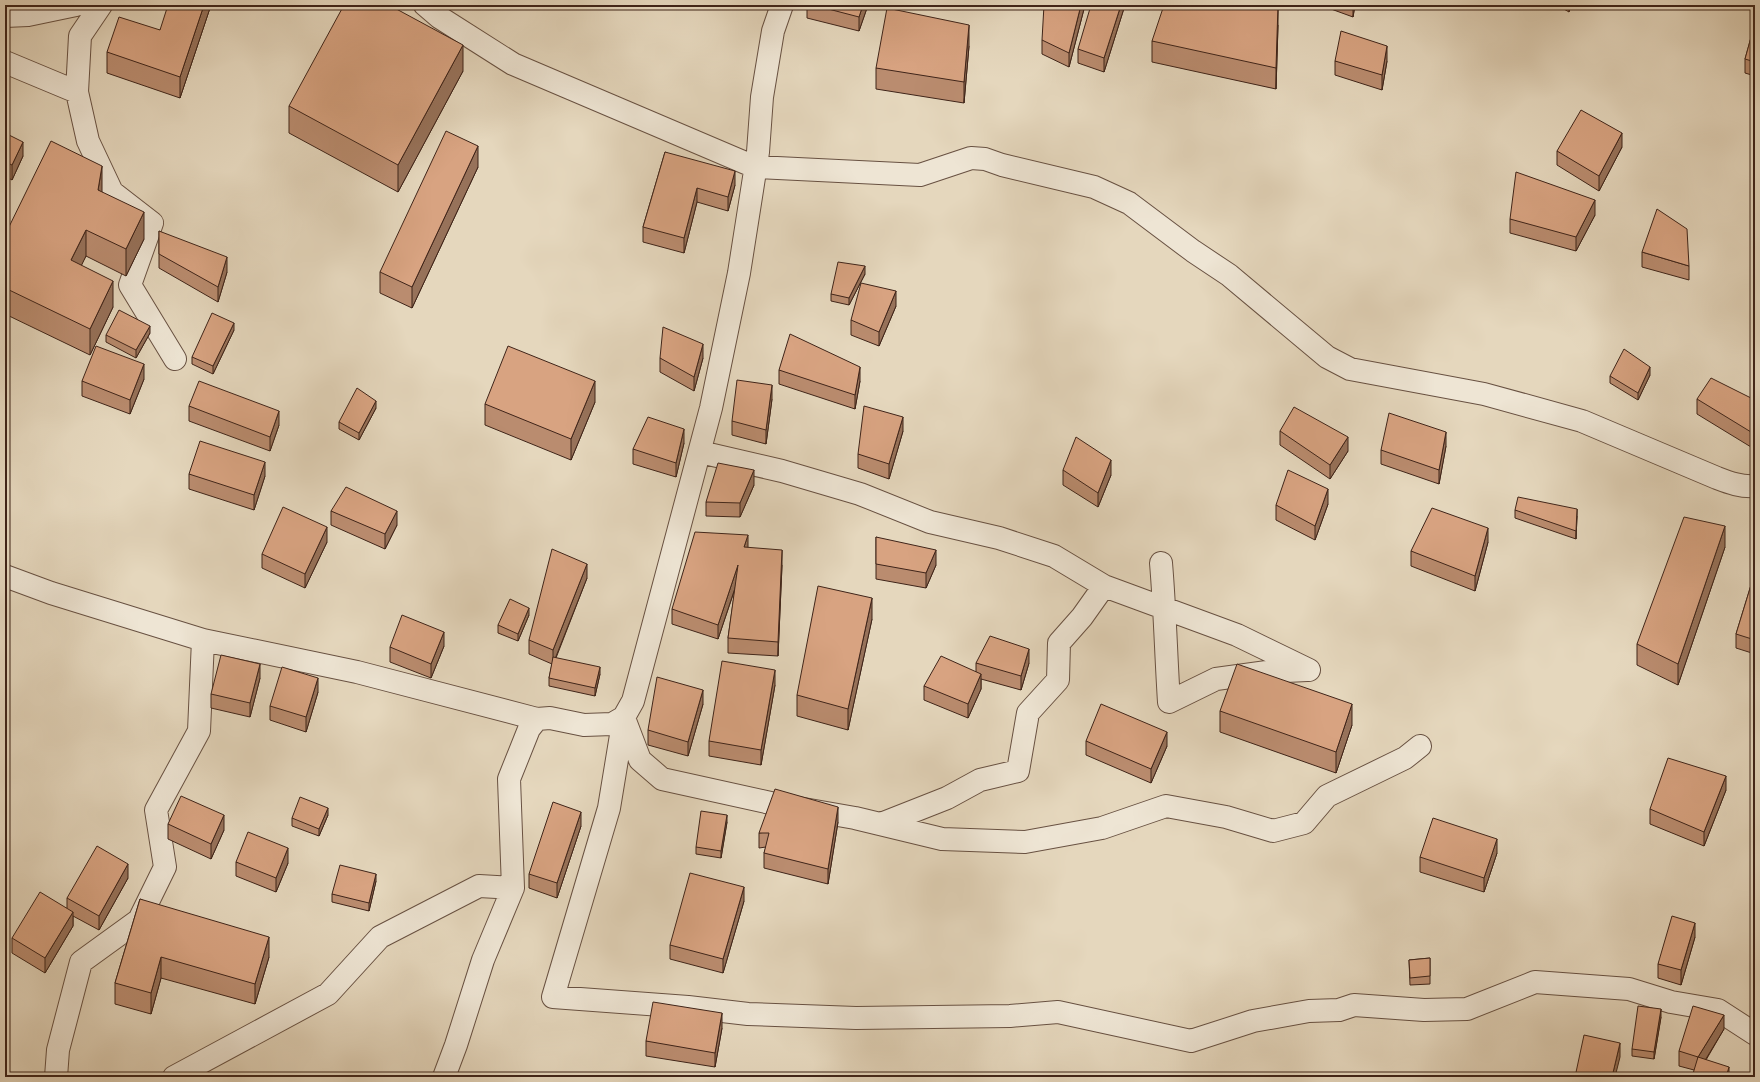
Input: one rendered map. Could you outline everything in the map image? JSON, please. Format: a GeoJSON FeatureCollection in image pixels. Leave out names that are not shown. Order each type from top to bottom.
{"type":"FeatureCollection","features":[{"type":"Feature","properties":{"kind":"street"},"geometry":{"type":"LineString","coordinates":[[5,16],[28,15],[76,5]]}},
{"type":"Feature","properties":{"kind":"street"},"geometry":{"type":"LineString","coordinates":[[101,5],[80,36],[77,92],[88,141],[112,192],[152,223],[130,285],[176,359]]}},
{"type":"Feature","properties":{"kind":"street"},"geometry":{"type":"LineString","coordinates":[[425,5],[439,17],[513,64],[755,167],[920,175],[971,158],[986,159],[1002,165],[1094,187],[1129,203],[1193,252],[1229,276],[1327,357],[1350,369],[1484,394],[1582,421],[1735,485],[1746,487],[1755,486]]}},
{"type":"Feature","properties":{"kind":"street"},"geometry":{"type":"LineString","coordinates":[[782,5],[774,31],[762,97],[758,152],[739,273],[711,408],[633,701],[624,717],[609,808],[553,997],[688,1007],[748,1014],[856,1018],[1010,1016],[1058,1012],[1191,1041],[1253,1021],[1309,1011],[1339,1010],[1354,1005],[1424,1010],[1467,1009],[1535,982],[1629,989],[1671,1002],[1718,1010],[1755,1034]]}},
{"type":"Feature","properties":{"kind":"street"},"geometry":{"type":"LineString","coordinates":[[5,62],[77,92]]}},
{"type":"Feature","properties":{"kind":"street"},"geometry":{"type":"LineString","coordinates":[[700,452],[782,471],[860,494],[930,522],[999,538],[1054,556],[1104,586],[1165,610],[1237,635],[1309,670],[1267,672],[1216,679],[1169,702],[1165,646],[1165,610],[1161,563]]}},
{"type":"Feature","properties":{"kind":"street"},"geometry":{"type":"LineString","coordinates":[[5,576],[51,593],[203,640],[369,675],[537,719],[550,718],[584,725],[612,724],[624,717]]}},
{"type":"Feature","properties":{"kind":"street"},"geometry":{"type":"LineString","coordinates":[[881,824],[948,798],[980,780],[1018,771],[1028,713],[1058,680],[1059,643],[1082,617],[1104,586]]}},
{"type":"Feature","properties":{"kind":"street"},"geometry":{"type":"LineString","coordinates":[[56,1077],[58,1050],[81,962],[139,920],[165,867],[156,810],[199,731],[203,640]]}},
{"type":"Feature","properties":{"kind":"street"},"geometry":{"type":"LineString","coordinates":[[624,717],[640,760],[662,779],[775,804],[881,824],[942,839],[1025,842],[1102,828],[1166,806],[1226,817],[1273,831],[1304,823],[1327,796],[1405,758],[1420,746]]}},
{"type":"Feature","properties":{"kind":"street"},"geometry":{"type":"LineString","coordinates":[[444,1077],[484,960],[514,888],[509,779],[529,729],[537,719]]}},
{"type":"Feature","properties":{"kind":"street"},"geometry":{"type":"LineString","coordinates":[[174,1077],[328,994],[380,937],[479,886],[514,888]]}},
{"type":"Feature","properties":{"kind":"building"},"geometry":{"type":"Polygon","coordinates":[[[168,5],[204,5],[180,77],[107,52],[119,17],[160,30],[168,5]]]}},
{"type":"Feature","properties":{"kind":"building"},"geometry":{"type":"Polygon","coordinates":[[[344,5],[389,5],[463,45],[398,165],[289,106],[344,5]]]}},
{"type":"Feature","properties":{"kind":"building"},"geometry":{"type":"Polygon","coordinates":[[[813,5],[863,5],[859,17],[813,5]]]}},
{"type":"Feature","properties":{"kind":"building"},"geometry":{"type":"Polygon","coordinates":[[[1044,5],[1081,5],[1069,53],[1042,40],[1044,5]]]}},
{"type":"Feature","properties":{"kind":"building"},"geometry":{"type":"Polygon","coordinates":[[[1091,5],[1121,5],[1104,58],[1078,49],[1091,5]]]}},
{"type":"Feature","properties":{"kind":"building"},"geometry":{"type":"Polygon","coordinates":[[[1164,5],[1278,5],[1276,68],[1152,41],[1164,5]]]}},
{"type":"Feature","properties":{"kind":"building"},"geometry":{"type":"Polygon","coordinates":[[[1340,5],[1353,5],[1353,9],[1340,5]]]}},
{"type":"Feature","properties":{"kind":"building"},"geometry":{"type":"Polygon","coordinates":[[[887,8],[969,25],[964,82],[876,68],[887,8]]]}},
{"type":"Feature","properties":{"kind":"building"},"geometry":{"type":"Polygon","coordinates":[[[1755,23],[1755,62],[1745,59],[1755,23]]]}},
{"type":"Feature","properties":{"kind":"building"},"geometry":{"type":"Polygon","coordinates":[[[1341,31],[1387,46],[1382,75],[1335,61],[1341,31]]]}},
{"type":"Feature","properties":{"kind":"building"},"geometry":{"type":"Polygon","coordinates":[[[1581,110],[1622,133],[1599,176],[1557,151],[1581,110]]]}},
{"type":"Feature","properties":{"kind":"building"},"geometry":{"type":"Polygon","coordinates":[[[446,131],[478,146],[412,287],[380,272],[446,131]]]}},
{"type":"Feature","properties":{"kind":"building"},"geometry":{"type":"Polygon","coordinates":[[[5,133],[23,142],[12,165],[5,162],[5,133]]]}},
{"type":"Feature","properties":{"kind":"building"},"geometry":{"type":"Polygon","coordinates":[[[51,141],[102,166],[98,190],[144,212],[126,249],[86,230],[71,260],[113,281],[90,329],[5,288],[5,235],[51,141]]]}},
{"type":"Feature","properties":{"kind":"building"},"geometry":{"type":"Polygon","coordinates":[[[665,152],[735,171],[728,197],[697,188],[684,238],[643,227],[665,152]]]}},
{"type":"Feature","properties":{"kind":"building"},"geometry":{"type":"Polygon","coordinates":[[[1516,172],[1595,200],[1576,237],[1510,219],[1516,172]]]}},
{"type":"Feature","properties":{"kind":"building"},"geometry":{"type":"Polygon","coordinates":[[[1657,209],[1687,229],[1689,266],[1642,252],[1657,209]]]}},
{"type":"Feature","properties":{"kind":"building"},"geometry":{"type":"Polygon","coordinates":[[[159,231],[227,257],[218,287],[159,254],[159,231]]]}},
{"type":"Feature","properties":{"kind":"building"},"geometry":{"type":"Polygon","coordinates":[[[838,262],[865,266],[849,298],[831,294],[838,262]]]}},
{"type":"Feature","properties":{"kind":"building"},"geometry":{"type":"Polygon","coordinates":[[[861,283],[896,291],[879,332],[851,320],[861,283]]]}},
{"type":"Feature","properties":{"kind":"building"},"geometry":{"type":"Polygon","coordinates":[[[119,310],[150,326],[136,350],[106,335],[119,310]]]}},
{"type":"Feature","properties":{"kind":"building"},"geometry":{"type":"Polygon","coordinates":[[[212,313],[234,323],[213,366],[192,357],[212,313]]]}},
{"type":"Feature","properties":{"kind":"building"},"geometry":{"type":"Polygon","coordinates":[[[663,327],[703,344],[694,377],[660,358],[663,327]]]}},
{"type":"Feature","properties":{"kind":"building"},"geometry":{"type":"Polygon","coordinates":[[[790,334],[860,367],[855,395],[779,370],[790,334]]]}},
{"type":"Feature","properties":{"kind":"building"},"geometry":{"type":"Polygon","coordinates":[[[96,346],[144,364],[130,400],[82,381],[96,346]]]}},
{"type":"Feature","properties":{"kind":"building"},"geometry":{"type":"Polygon","coordinates":[[[508,346],[595,381],[571,439],[485,404],[508,346]]]}},
{"type":"Feature","properties":{"kind":"building"},"geometry":{"type":"Polygon","coordinates":[[[1624,349],[1650,367],[1638,393],[1610,376],[1624,349]]]}},
{"type":"Feature","properties":{"kind":"building"},"geometry":{"type":"Polygon","coordinates":[[[1711,378],[1755,400],[1755,426],[1751,432],[1697,399],[1711,378]]]}},
{"type":"Feature","properties":{"kind":"building"},"geometry":{"type":"Polygon","coordinates":[[[737,380],[772,385],[766,430],[732,421],[737,380]]]}},
{"type":"Feature","properties":{"kind":"building"},"geometry":{"type":"Polygon","coordinates":[[[199,381],[279,411],[270,437],[189,406],[199,381]]]}},
{"type":"Feature","properties":{"kind":"building"},"geometry":{"type":"Polygon","coordinates":[[[357,388],[376,401],[359,433],[339,422],[357,388]]]}},
{"type":"Feature","properties":{"kind":"building"},"geometry":{"type":"Polygon","coordinates":[[[864,406],[903,417],[889,464],[858,454],[864,406]]]}},
{"type":"Feature","properties":{"kind":"building"},"geometry":{"type":"Polygon","coordinates":[[[1294,407],[1348,437],[1330,465],[1280,431],[1294,407]]]}},
{"type":"Feature","properties":{"kind":"building"},"geometry":{"type":"Polygon","coordinates":[[[1389,413],[1446,432],[1439,470],[1381,450],[1389,413]]]}},
{"type":"Feature","properties":{"kind":"building"},"geometry":{"type":"Polygon","coordinates":[[[648,417],[684,429],[676,463],[633,449],[648,417]]]}},
{"type":"Feature","properties":{"kind":"building"},"geometry":{"type":"Polygon","coordinates":[[[1076,437],[1111,460],[1098,493],[1063,470],[1076,437]]]}},
{"type":"Feature","properties":{"kind":"building"},"geometry":{"type":"Polygon","coordinates":[[[200,441],[265,462],[254,495],[189,474],[200,441]]]}},
{"type":"Feature","properties":{"kind":"building"},"geometry":{"type":"Polygon","coordinates":[[[718,463],[754,470],[740,503],[706,502],[718,463]]]}},
{"type":"Feature","properties":{"kind":"building"},"geometry":{"type":"Polygon","coordinates":[[[1288,470],[1328,489],[1315,526],[1276,505],[1288,470]]]}},
{"type":"Feature","properties":{"kind":"building"},"geometry":{"type":"Polygon","coordinates":[[[346,487],[397,511],[385,534],[331,511],[346,487]]]}},
{"type":"Feature","properties":{"kind":"building"},"geometry":{"type":"Polygon","coordinates":[[[1518,497],[1577,509],[1576,531],[1515,510],[1518,497]]]}},
{"type":"Feature","properties":{"kind":"building"},"geometry":{"type":"Polygon","coordinates":[[[283,507],[327,527],[305,574],[262,554],[283,507]]]}},
{"type":"Feature","properties":{"kind":"building"},"geometry":{"type":"Polygon","coordinates":[[[1432,508],[1488,528],[1475,576],[1411,551],[1432,508]]]}},
{"type":"Feature","properties":{"kind":"building"},"geometry":{"type":"Polygon","coordinates":[[[1684,517],[1725,526],[1678,664],[1637,644],[1684,517]]]}},
{"type":"Feature","properties":{"kind":"building"},"geometry":{"type":"Polygon","coordinates":[[[695,532],[748,535],[744,547],[782,550],[778,642],[728,638],[738,565],[718,625],[672,609],[695,532]]]}},
{"type":"Feature","properties":{"kind":"building"},"geometry":{"type":"Polygon","coordinates":[[[876,537],[936,550],[926,573],[876,564],[876,537]]]}},
{"type":"Feature","properties":{"kind":"building"},"geometry":{"type":"Polygon","coordinates":[[[552,549],[587,564],[553,650],[529,640],[552,549]]]}},
{"type":"Feature","properties":{"kind":"building"},"geometry":{"type":"Polygon","coordinates":[[[1755,572],[1755,640],[1736,634],[1755,572]]]}},
{"type":"Feature","properties":{"kind":"building"},"geometry":{"type":"Polygon","coordinates":[[[818,586],[872,598],[848,709],[797,695],[818,586]]]}},
{"type":"Feature","properties":{"kind":"building"},"geometry":{"type":"Polygon","coordinates":[[[510,599],[529,608],[518,634],[498,625],[510,599]]]}},
{"type":"Feature","properties":{"kind":"building"},"geometry":{"type":"Polygon","coordinates":[[[402,615],[444,632],[431,664],[390,647],[402,615]]]}},
{"type":"Feature","properties":{"kind":"building"},"geometry":{"type":"Polygon","coordinates":[[[990,636],[1029,649],[1021,676],[976,663],[990,636]]]}},
{"type":"Feature","properties":{"kind":"building"},"geometry":{"type":"Polygon","coordinates":[[[221,655],[260,664],[250,703],[211,694],[221,655]]]}},
{"type":"Feature","properties":{"kind":"building"},"geometry":{"type":"Polygon","coordinates":[[[941,656],[981,674],[968,704],[924,686],[941,656]]]}},
{"type":"Feature","properties":{"kind":"building"},"geometry":{"type":"Polygon","coordinates":[[[553,657],[600,667],[595,688],[549,678],[553,657]]]}},
{"type":"Feature","properties":{"kind":"building"},"geometry":{"type":"Polygon","coordinates":[[[722,661],[775,670],[761,750],[709,741],[722,661]]]}},
{"type":"Feature","properties":{"kind":"building"},"geometry":{"type":"Polygon","coordinates":[[[1237,664],[1352,704],[1336,752],[1220,711],[1237,664]]]}},
{"type":"Feature","properties":{"kind":"building"},"geometry":{"type":"Polygon","coordinates":[[[282,667],[318,678],[306,717],[270,706],[282,667]]]}},
{"type":"Feature","properties":{"kind":"building"},"geometry":{"type":"Polygon","coordinates":[[[657,677],[703,690],[688,742],[648,730],[657,677]]]}},
{"type":"Feature","properties":{"kind":"building"},"geometry":{"type":"Polygon","coordinates":[[[1101,704],[1167,732],[1151,769],[1086,741],[1101,704]]]}},
{"type":"Feature","properties":{"kind":"building"},"geometry":{"type":"Polygon","coordinates":[[[1668,758],[1726,776],[1704,832],[1650,809],[1668,758]]]}},
{"type":"Feature","properties":{"kind":"building"},"geometry":{"type":"Polygon","coordinates":[[[775,789],[838,807],[828,869],[764,853],[769,833],[759,833],[775,789]]]}},
{"type":"Feature","properties":{"kind":"building"},"geometry":{"type":"Polygon","coordinates":[[[181,796],[224,815],[211,844],[168,824],[181,796]]]}},
{"type":"Feature","properties":{"kind":"building"},"geometry":{"type":"Polygon","coordinates":[[[300,797],[328,808],[319,829],[292,818],[300,797]]]}},
{"type":"Feature","properties":{"kind":"building"},"geometry":{"type":"Polygon","coordinates":[[[553,802],[581,812],[557,883],[529,874],[553,802]]]}},
{"type":"Feature","properties":{"kind":"building"},"geometry":{"type":"Polygon","coordinates":[[[701,811],[727,815],[721,851],[696,847],[701,811]]]}},
{"type":"Feature","properties":{"kind":"building"},"geometry":{"type":"Polygon","coordinates":[[[1433,818],[1497,839],[1484,878],[1420,857],[1433,818]]]}},
{"type":"Feature","properties":{"kind":"building"},"geometry":{"type":"Polygon","coordinates":[[[248,832],[288,848],[276,878],[236,862],[248,832]]]}},
{"type":"Feature","properties":{"kind":"building"},"geometry":{"type":"Polygon","coordinates":[[[97,846],[128,864],[99,916],[67,898],[97,846]]]}},
{"type":"Feature","properties":{"kind":"building"},"geometry":{"type":"Polygon","coordinates":[[[340,865],[376,874],[369,903],[332,894],[340,865]]]}},
{"type":"Feature","properties":{"kind":"building"},"geometry":{"type":"Polygon","coordinates":[[[690,873],[744,887],[723,959],[670,945],[690,873]]]}},
{"type":"Feature","properties":{"kind":"building"},"geometry":{"type":"Polygon","coordinates":[[[40,892],[73,912],[45,958],[12,938],[40,892]]]}},
{"type":"Feature","properties":{"kind":"building"},"geometry":{"type":"Polygon","coordinates":[[[140,899],[269,937],[255,984],[161,957],[151,993],[115,983],[140,899]]]}},
{"type":"Feature","properties":{"kind":"building"},"geometry":{"type":"Polygon","coordinates":[[[1672,916],[1695,923],[1681,970],[1658,964],[1672,916]]]}},
{"type":"Feature","properties":{"kind":"building"},"geometry":{"type":"Polygon","coordinates":[[[1430,958],[1430,976],[1410,978],[1409,960],[1430,958]]]}},
{"type":"Feature","properties":{"kind":"building"},"geometry":{"type":"Polygon","coordinates":[[[653,1002],[722,1013],[715,1053],[646,1041],[653,1002]]]}},
{"type":"Feature","properties":{"kind":"building"},"geometry":{"type":"Polygon","coordinates":[[[1638,1006],[1661,1009],[1654,1052],[1632,1049],[1638,1006]]]}},
{"type":"Feature","properties":{"kind":"building"},"geometry":{"type":"Polygon","coordinates":[[[1693,1006],[1724,1015],[1698,1057],[1679,1051],[1693,1006]]]}},
{"type":"Feature","properties":{"kind":"building"},"geometry":{"type":"Polygon","coordinates":[[[1584,1035],[1620,1043],[1612,1077],[1575,1077],[1584,1035]]]}},
{"type":"Feature","properties":{"kind":"building"},"geometry":{"type":"Polygon","coordinates":[[[1698,1057],[1729,1067],[1726,1077],[1692,1077],[1698,1057]]]}}]}
